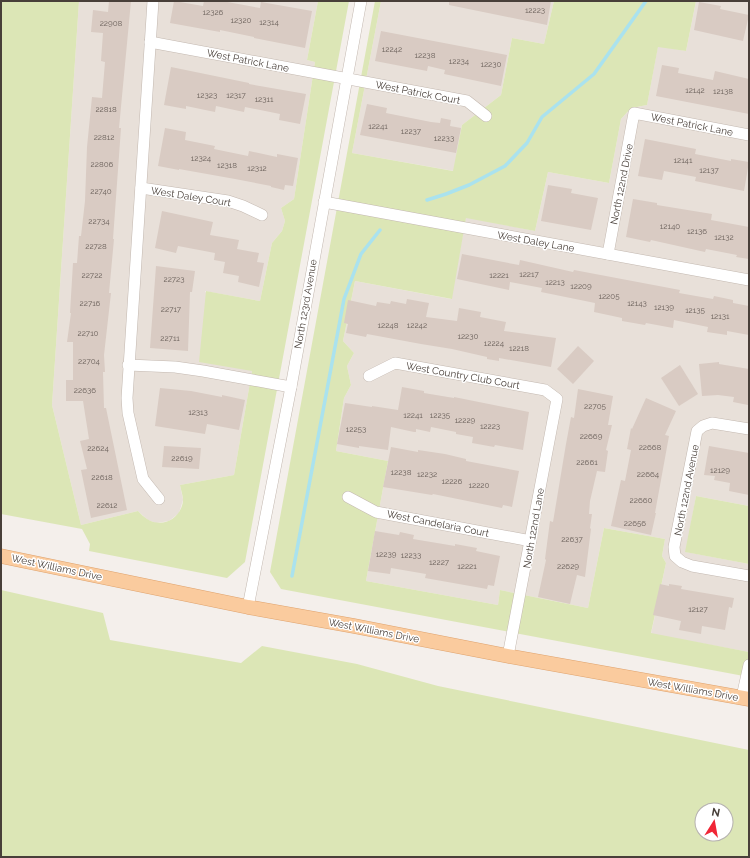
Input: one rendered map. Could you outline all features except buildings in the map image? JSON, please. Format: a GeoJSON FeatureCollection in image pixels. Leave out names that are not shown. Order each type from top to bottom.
{"type":"FeatureCollection","features":[{"type":"Feature","properties":{"kind":"main road","name":"West Williams Drive"},"geometry":{"type":"LineString","coordinates":[[1,556],[248,607],[508,656],[746,698]]}},
{"type":"Feature","properties":{"kind":"street"},"geometry":{"type":"LineString","coordinates":[[153,1],[128,365],[128,413],[143,479],[159,499]]}},
{"type":"Feature","properties":{"kind":"street","name":"North 123rd Avenue"},"geometry":{"type":"LineString","coordinates":[[248,607],[291,387],[361,1]]}},
{"type":"Feature","properties":{"kind":"street","name":"West Patrick Lane"},"geometry":{"type":"LineString","coordinates":[[150,42],[346,79]]}},
{"type":"Feature","properties":{"kind":"street","name":"West Patrick Court"},"geometry":{"type":"LineString","coordinates":[[346,79],[467,101],[486,116]]}},
{"type":"Feature","properties":{"kind":"street","name":"West Patrick Lane"},"geometry":{"type":"LineString","coordinates":[[634,113],[749,135]]}},
{"type":"Feature","properties":{"kind":"street","name":"North 122nd Drive"},"geometry":{"type":"LineString","coordinates":[[608,254],[634,113]]}},
{"type":"Feature","properties":{"kind":"street","name":"West Daley Court"},"geometry":{"type":"LineString","coordinates":[[141,188],[228,201],[262,215]]}},
{"type":"Feature","properties":{"kind":"street","name":"West Daley Lane"},"geometry":{"type":"LineString","coordinates":[[324,202],[749,280]]}},
{"type":"Feature","properties":{"kind":"street","name":"West Country Club Court"},"geometry":{"type":"LineString","coordinates":[[369,376],[395,363],[545,390],[557,399]]}},
{"type":"Feature","properties":{"kind":"street"},"geometry":{"type":"LineString","coordinates":[[128,365],[175,367],[291,387]]}},
{"type":"Feature","properties":{"kind":"street","name":"North 122nd Lane"},"geometry":{"type":"LineString","coordinates":[[508,656],[557,399]]}},
{"type":"Feature","properties":{"kind":"street","name":"North 122nd Avenue"},"geometry":{"type":"LineString","coordinates":[[749,429],[712,423],[703,426],[697,431],[674,547],[675,556],[682,562],[692,566],[749,576]]}},
{"type":"Feature","properties":{"kind":"street","name":"West Candelaria Court"},"geometry":{"type":"LineString","coordinates":[[348,497],[376,512],[531,541]]}},
{"type":"Feature","properties":{"kind":"street"},"geometry":{"type":"LineString","coordinates":[[746,698],[749,665]]}},
{"type":"Feature","properties":{"kind":"shaded area"},"geometry":{"type":"Polygon","coordinates":[[[79,1],[318,1],[307,60],[315,62],[294,199],[281,208],[285,221],[282,231],[272,243],[260,301],[205,291],[252,371],[234,475],[180,485],[183,500],[179,513],[169,521],[156,523],[148,520],[138,511],[81,525],[52,405],[79,1]]]}},
{"type":"Feature","properties":{"kind":"shaded area"},"geometry":{"type":"Polygon","coordinates":[[[381,1],[554,1],[544,44],[512,38],[501,95],[462,125],[454,171],[352,153],[381,1]]]}},
{"type":"Feature","properties":{"kind":"shaded area"},"geometry":{"type":"Polygon","coordinates":[[[696,1],[749,1],[749,506],[696,496],[686,552],[749,564],[749,652],[651,634],[666,563],[662,556],[665,539],[604,528],[588,608],[500,590],[498,605],[366,581],[388,461],[336,451],[344,398],[351,385],[347,366],[354,353],[343,341],[355,281],[451,299],[466,217],[535,231],[548,172],[609,183],[621,119],[631,108],[647,105],[658,46],[686,51],[696,1]]]}},
{"type":"Feature","properties":{"kind":"green space"},"geometry":{"type":"Polygon","coordinates":[[[1,1],[79,1],[52,405],[81,525],[138,511],[153,522],[165,522],[175,517],[182,507],[183,499],[180,485],[234,475],[252,371],[199,362],[206,291],[260,301],[272,243],[282,231],[285,221],[281,208],[294,199],[315,62],[307,60],[318,1],[349,1],[245,562],[227,578],[89,551],[90,544],[82,529],[1,514],[1,1]]]}},
{"type":"Feature","properties":{"kind":"green space"},"geometry":{"type":"Polygon","coordinates":[[[375,1],[381,1],[352,153],[453,171],[462,125],[501,95],[512,38],[544,44],[554,1],[696,1],[686,51],[658,47],[647,105],[631,108],[621,119],[609,183],[548,172],[535,231],[466,218],[452,299],[355,281],[343,341],[354,353],[347,366],[351,385],[344,398],[336,451],[388,461],[366,581],[498,605],[500,590],[588,608],[604,528],[665,539],[662,556],[666,563],[651,633],[749,652],[749,677],[281,589],[270,572],[375,1]]]}},
{"type":"Feature","properties":{"kind":"green space"},"geometry":{"type":"Polygon","coordinates":[[[696,496],[749,506],[749,564],[685,552],[696,496]]]}},
{"type":"Feature","properties":{"kind":"green space"},"geometry":{"type":"Polygon","coordinates":[[[1,590],[103,613],[110,640],[241,663],[262,646],[357,664],[438,686],[749,750],[749,857],[1,857],[1,590]]]}},
{"type":"Feature","properties":{"kind":"waterway"},"geometry":{"type":"LineString","coordinates":[[427,200],[469,185],[505,166],[527,143],[542,117],[594,74],[646,1]]}},
{"type":"Feature","properties":{"kind":"waterway"},"geometry":{"type":"LineString","coordinates":[[292,576],[344,299],[361,254],[380,230]]}}]}
